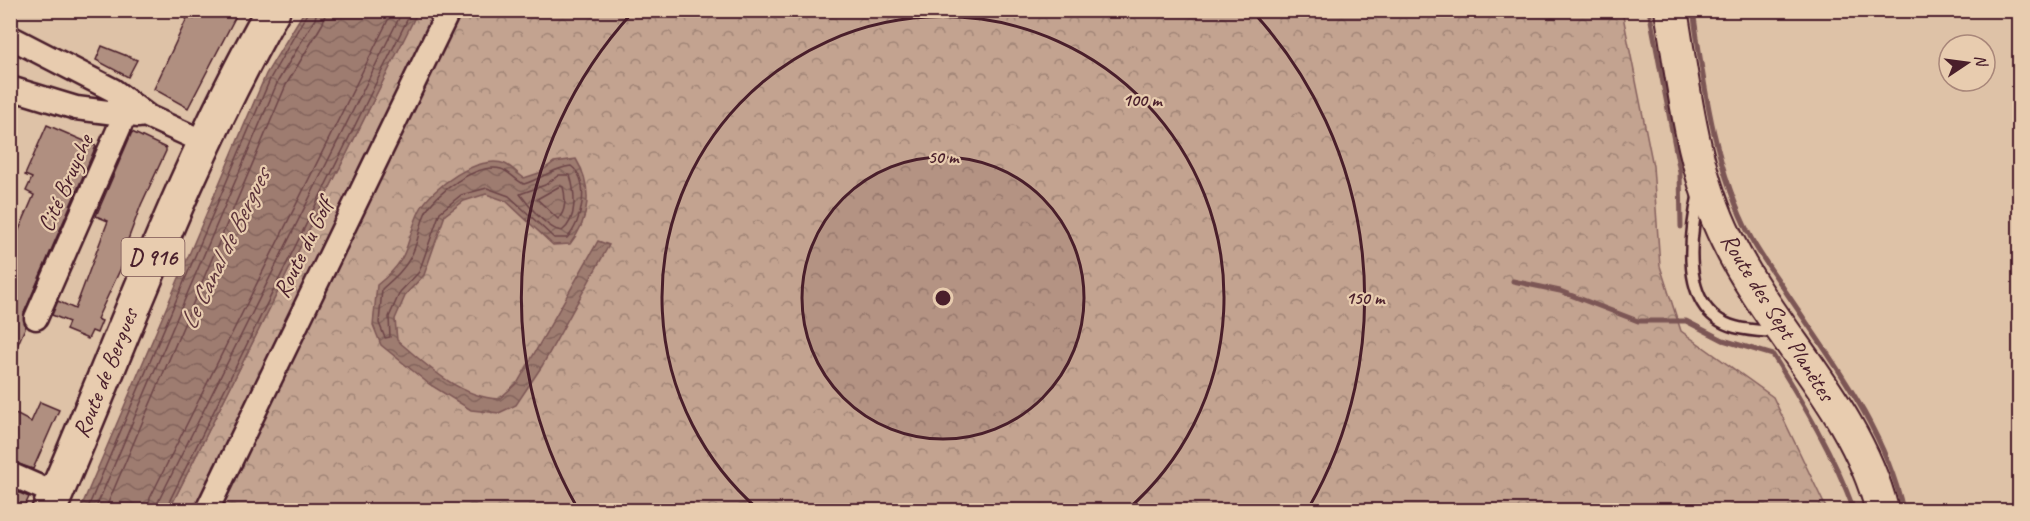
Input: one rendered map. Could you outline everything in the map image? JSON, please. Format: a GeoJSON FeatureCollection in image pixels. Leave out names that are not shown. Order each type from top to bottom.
{"type":"FeatureCollection","features":[{"type":"Feature","properties":{"kind":"main road","name":"Route de Bergues"},"geometry":{"type":"LineString","coordinates":[[52,502],[151,262],[204,142],[273,10]]}},
{"type":"Feature","properties":{"kind":"main road","name":"Route des Sept Planètes"},"geometry":{"type":"LineString","coordinates":[[1671,10],[1703,175],[1727,240],[1852,436],[1867,467],[1882,510]]}},
{"type":"Feature","properties":{"kind":"street","name":"Route du Golf"},"geometry":{"type":"LineString","coordinates":[[207,510],[449,10]]}},
{"type":"Feature","properties":{"kind":"street"},"geometry":{"type":"LineString","coordinates":[[10,37],[105,86],[128,109]]}},
{"type":"Feature","properties":{"kind":"street"},"geometry":{"type":"LineString","coordinates":[[10,88],[76,108],[128,109],[204,142]]}},
{"type":"Feature","properties":{"kind":"street","name":"Cité Bruyche"},"geometry":{"type":"LineString","coordinates":[[36,318],[128,109]]}},
{"type":"Feature","properties":{"kind":"street"},"geometry":{"type":"LineString","coordinates":[[10,474],[52,502]]}},
{"type":"Feature","properties":{"kind":"lane"},"geometry":{"type":"LineString","coordinates":[[1703,175],[1694,218],[1692,249],[1694,280],[1701,302],[1709,314],[1735,327],[1784,332]]}},
{"type":"Feature","properties":{"kind":"green space"},"geometry":{"type":"Polygon","coordinates":[[[418,10],[1622,11],[1653,166],[1660,266],[1681,331],[1773,397],[1827,510],[169,510],[418,10]]]}},
{"type":"Feature","properties":{"kind":"water","name":"Le Canal de Bergues"},"geometry":{"type":"Polygon","coordinates":[[[305,10],[418,11],[169,510],[80,510],[266,74],[305,10]]]}},
{"type":"Feature","properties":{"kind":"water"},"geometry":{"type":"Polygon","coordinates":[[[576,159],[585,181],[587,203],[582,224],[570,244],[553,245],[506,201],[486,194],[464,201],[445,215],[424,275],[406,294],[395,319],[397,340],[431,369],[470,392],[499,399],[518,382],[598,241],[609,245],[542,366],[516,405],[499,413],[471,410],[429,384],[381,345],[373,325],[377,285],[402,258],[420,210],[426,201],[457,175],[483,163],[495,162],[508,165],[524,178],[539,173],[554,162],[576,159]]]}},
{"type":"Feature","properties":{"kind":"building"},"geometry":{"type":"Polygon","coordinates":[[[199,10],[239,10],[188,108],[154,89],[188,16],[194,19],[199,10]]]}},
{"type":"Feature","properties":{"kind":"building"},"geometry":{"type":"Polygon","coordinates":[[[102,46],[137,60],[128,77],[96,60],[102,46]]]}},
{"type":"Feature","properties":{"kind":"building"},"geometry":{"type":"Polygon","coordinates":[[[47,125],[96,146],[24,313],[26,326],[10,362],[10,230],[18,232],[34,195],[26,191],[32,178],[25,175],[47,125]]]}},
{"type":"Feature","properties":{"kind":"building"},"geometry":{"type":"Polygon","coordinates":[[[132,132],[166,148],[166,151],[141,205],[123,253],[127,255],[97,319],[102,321],[97,333],[92,331],[88,339],[66,330],[69,322],[52,315],[58,301],[75,309],[108,221],[96,216],[132,132]]]}},
{"type":"Feature","properties":{"kind":"building"},"geometry":{"type":"Polygon","coordinates":[[[40,402],[59,410],[33,469],[10,461],[10,411],[31,422],[40,402]]]}},
{"type":"Feature","properties":{"kind":"building"},"geometry":{"type":"Polygon","coordinates":[[[10,489],[29,497],[23,510],[10,510],[10,489]]]}},
{"type":"Feature","properties":{"kind":"waterway"},"geometry":{"type":"LineString","coordinates":[[1649,10],[1680,172],[1681,227]]}},
{"type":"Feature","properties":{"kind":"waterway"},"geometry":{"type":"LineString","coordinates":[[1693,10],[1713,127],[1728,184],[1739,212],[1759,252],[1855,396],[1884,451],[1903,510]]}},
{"type":"Feature","properties":{"kind":"waterway"},"geometry":{"type":"LineString","coordinates":[[1513,281],[1560,291],[1638,321],[1686,321],[1723,340],[1773,355],[1828,450],[1854,510]]}}]}
